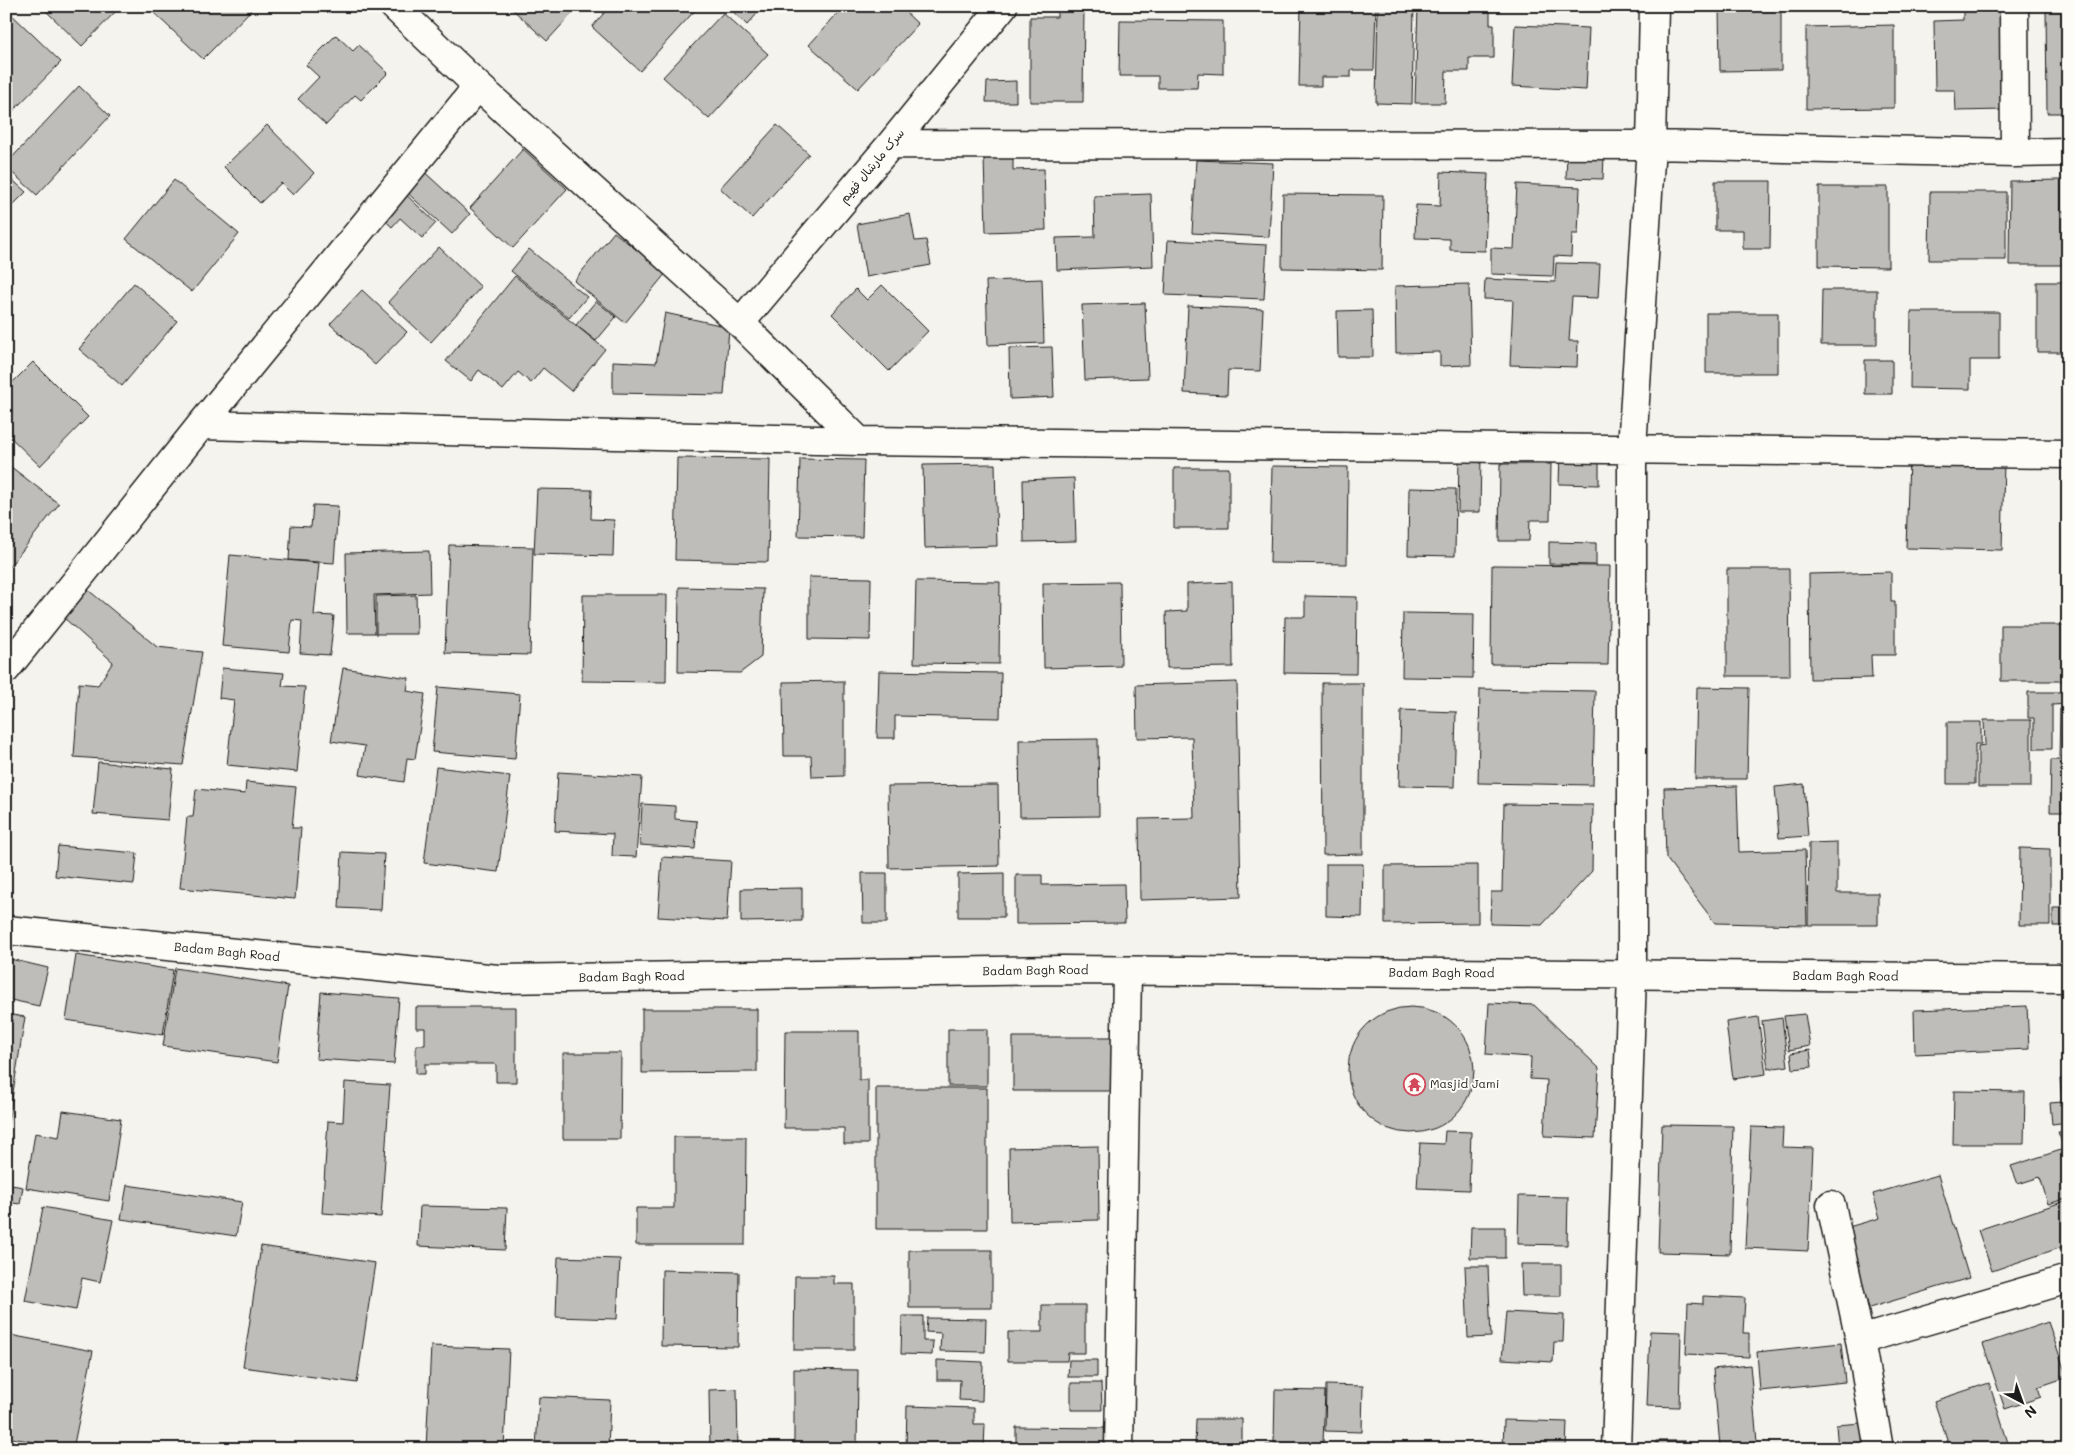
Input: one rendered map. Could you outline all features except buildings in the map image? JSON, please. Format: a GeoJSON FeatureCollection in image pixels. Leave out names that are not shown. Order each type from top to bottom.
{"type":"FeatureCollection","features":[{"type":"Feature","properties":{"kind":"street"},"geometry":{"type":"LineString","coordinates":[[394,6],[478,86],[740,323],[858,441]]}},
{"type":"Feature","properties":{"kind":"street","name":"سرک مارشال فهیم"},"geometry":{"type":"LineString","coordinates":[[740,323],[891,144],[1003,6]]}},
{"type":"Feature","properties":{"kind":"street"},"geometry":{"type":"LineString","coordinates":[[1616,1449],[1632,974],[1632,448],[1651,145],[1654,6]]}},
{"type":"Feature","properties":{"kind":"street"},"geometry":{"type":"LineString","coordinates":[[2014,6],[2015,152]]}},
{"type":"Feature","properties":{"kind":"street"},"geometry":{"type":"LineString","coordinates":[[6,669],[201,425],[478,86]]}},
{"type":"Feature","properties":{"kind":"street"},"geometry":{"type":"LineString","coordinates":[[891,144],[1651,145],[2068,152]]}},
{"type":"Feature","properties":{"kind":"street"},"geometry":{"type":"LineString","coordinates":[[201,425],[858,441],[2068,454]]}},
{"type":"Feature","properties":{"kind":"street","name":"Badam Bagh Road"},"geometry":{"type":"LineString","coordinates":[[6,930],[498,979],[1127,971],[2068,978]]}},
{"type":"Feature","properties":{"kind":"street"},"geometry":{"type":"LineString","coordinates":[[1119,1449],[1127,971]]}},
{"type":"Feature","properties":{"kind":"street"},"geometry":{"type":"LineString","coordinates":[[1831,1205],[1860,1340],[1879,1449]]}},
{"type":"Feature","properties":{"kind":"street"},"geometry":{"type":"LineString","coordinates":[[1860,1340],[2068,1279]]}},
{"type":"Feature","properties":{"kind":"place","name":"Masjid Jami"},"geometry":{"type":"Point","coordinates":[1414,1084]}}]}
